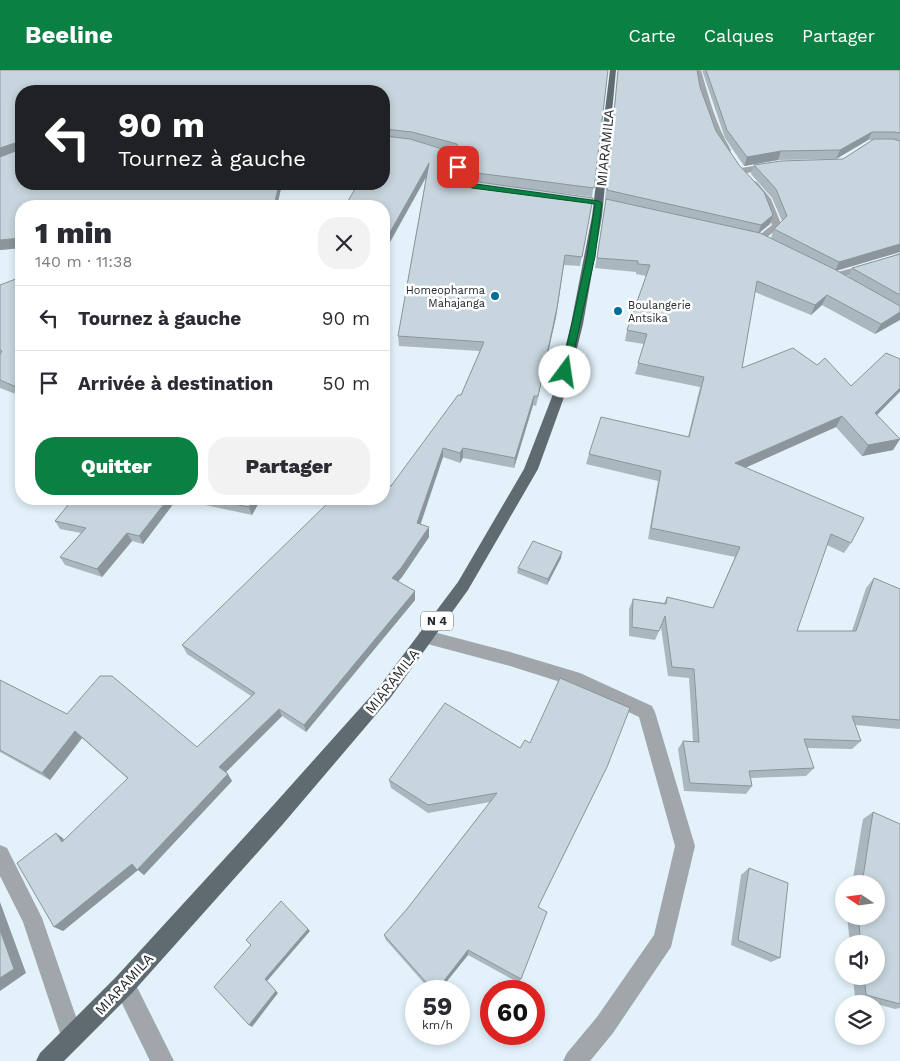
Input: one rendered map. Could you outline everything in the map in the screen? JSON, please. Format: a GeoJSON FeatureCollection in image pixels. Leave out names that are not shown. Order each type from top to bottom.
{"type":"FeatureCollection","features":[{"type":"Feature","properties":{"kind":"main road","name":"MIARAMILA"},"geometry":{"type":"LineString","coordinates":[[48,1061],[124,985],[276,817],[372,707],[463,586],[532,469],[564,379],[581,304],[599,203],[613,70]]}},
{"type":"Feature","properties":{"kind":"street"},"geometry":{"type":"LineString","coordinates":[[698,70],[704,95],[719,139],[730,155]]}},
{"type":"Feature","properties":{"kind":"street"},"geometry":{"type":"LineString","coordinates":[[420,146],[454,156],[462,178],[474,186],[484,187]]}},
{"type":"Feature","properties":{"kind":"street"},"geometry":{"type":"LineString","coordinates":[[736,163],[767,199],[777,226],[760,240]]}},
{"type":"Feature","properties":{"kind":"street"},"geometry":{"type":"LineString","coordinates":[[741,171],[778,165]]}},
{"type":"Feature","properties":{"kind":"street"},"geometry":{"type":"LineString","coordinates":[[851,286],[830,274],[880,264],[900,256]]}},
{"type":"Feature","properties":{"kind":"street"},"geometry":{"type":"LineString","coordinates":[[426,636],[580,680],[646,712],[685,846],[664,940],[606,1025],[575,1061]]}},
{"type":"Feature","properties":{"kind":"street"},"geometry":{"type":"LineString","coordinates":[[0,855],[32,918],[72,1037]]}},
{"type":"Feature","properties":{"kind":"street"},"geometry":{"type":"LineString","coordinates":[[124,985],[162,1061]]}},
{"type":"Feature","properties":{"kind":"building"},"geometry":{"type":"Polygon","coordinates":[[[0,70],[608,70],[594,188],[477,173],[468,167],[457,144],[412,132],[390,130],[390,85],[15,85],[15,143],[0,148],[0,70]]]}},
{"type":"Feature","properties":{"kind":"building"},"geometry":{"type":"Polygon","coordinates":[[[618,70],[697,70],[700,87],[716,131],[739,165],[764,192],[773,215],[761,225],[607,190],[618,70]]]}},
{"type":"Feature","properties":{"kind":"building"},"geometry":{"type":"Polygon","coordinates":[[[706,70],[900,70],[900,133],[872,132],[840,150],[781,151],[747,157],[727,130],[706,70]]]}},
{"type":"Feature","properties":{"kind":"building"},"geometry":{"type":"Polygon","coordinates":[[[390,137],[410,139],[449,151],[457,172],[471,181],[593,198],[582,257],[565,255],[557,308],[538,396],[534,396],[515,458],[463,448],[460,453],[443,448],[417,523],[429,527],[392,578],[415,591],[304,725],[279,709],[219,767],[228,774],[137,870],[132,864],[54,927],[17,863],[56,833],[62,842],[128,778],[75,731],[42,773],[0,750],[0,680],[67,714],[100,676],[112,676],[197,747],[255,693],[182,645],[326,505],[390,505],[390,486],[458,395],[461,395],[484,342],[398,336],[429,163],[390,232],[390,200],[349,200],[354,190],[390,190],[390,137]]]}},
{"type":"Feature","properties":{"kind":"building"},"geometry":{"type":"Polygon","coordinates":[[[874,139],[900,141],[900,244],[839,262],[774,229],[787,216],[776,189],[754,165],[781,161],[843,159],[874,139]]]}},
{"type":"Feature","properties":{"kind":"building"},"geometry":{"type":"Polygon","coordinates":[[[15,151],[15,190],[278,190],[275,200],[15,200],[15,239],[0,240],[0,157],[15,151]]]}},
{"type":"Feature","properties":{"kind":"building"},"geometry":{"type":"Polygon","coordinates":[[[606,199],[760,233],[834,269],[900,306],[900,312],[881,324],[827,295],[815,305],[757,281],[742,368],[793,348],[817,365],[825,358],[851,386],[886,353],[900,359],[900,388],[875,413],[900,439],[868,445],[842,416],[735,463],[864,518],[851,543],[831,534],[797,631],[856,631],[874,578],[900,589],[900,720],[852,716],[861,741],[804,739],[814,768],[749,771],[752,786],[690,783],[683,741],[699,742],[694,669],[672,667],[665,616],[659,631],[632,627],[633,599],[666,604],[667,597],[713,608],[740,547],[651,528],[661,471],[589,454],[601,417],[689,437],[704,377],[638,363],[647,334],[627,330],[650,265],[638,264],[638,261],[597,258],[606,199]]]}},
{"type":"Feature","properties":{"kind":"building"},"geometry":{"type":"Polygon","coordinates":[[[900,254],[900,295],[852,268],[900,254]]]}},
{"type":"Feature","properties":{"kind":"building"},"geometry":{"type":"Polygon","coordinates":[[[15,279],[15,386],[0,380],[0,355],[2,351],[0,350],[0,285],[15,279]]]}},
{"type":"Feature","properties":{"kind":"building"},"geometry":{"type":"Polygon","coordinates":[[[68,505],[163,505],[139,536],[127,533],[97,569],[60,557],[86,528],[55,521],[68,505]]]}},
{"type":"Feature","properties":{"kind":"building"},"geometry":{"type":"Polygon","coordinates":[[[533,541],[562,552],[548,579],[518,568],[533,541]]]}},
{"type":"Feature","properties":{"kind":"building"},"geometry":{"type":"Polygon","coordinates":[[[560,678],[630,708],[607,767],[538,907],[547,912],[521,979],[468,950],[445,980],[424,980],[384,935],[407,909],[497,793],[428,805],[389,780],[445,703],[520,748],[525,740],[530,743],[560,678]]]}},
{"type":"Feature","properties":{"kind":"building"},"geometry":{"type":"Polygon","coordinates":[[[873,812],[900,824],[900,1004],[885,1000],[885,995],[866,995],[865,985],[885,985],[885,935],[860,935],[859,925],[885,925],[885,875],[863,875],[873,812]]]}},
{"type":"Feature","properties":{"kind":"building"},"geometry":{"type":"Polygon","coordinates":[[[749,868],[788,883],[780,958],[738,940],[749,868]]]}},
{"type":"Feature","properties":{"kind":"building"},"geometry":{"type":"Polygon","coordinates":[[[281,901],[308,929],[265,979],[276,991],[249,1025],[214,987],[251,945],[246,940],[281,901]]]}},
{"type":"Feature","properties":{"kind":"building"},"geometry":{"type":"Polygon","coordinates":[[[0,930],[14,969],[0,978],[0,930]]]}},
{"type":"Feature","properties":{"kind":"place","name":"Homeopharma Mahajanga"},"geometry":{"type":"Point","coordinates":[495,296]}},
{"type":"Feature","properties":{"kind":"place","name":"Boulangerie Antsika"},"geometry":{"type":"Point","coordinates":[618,311]}},
{"type":"Feature","properties":{"kind":"route"},"geometry":{"type":"LineString","coordinates":[[458,167],[462,178],[474,186],[599,203],[591,256],[565,372]]}}]}
